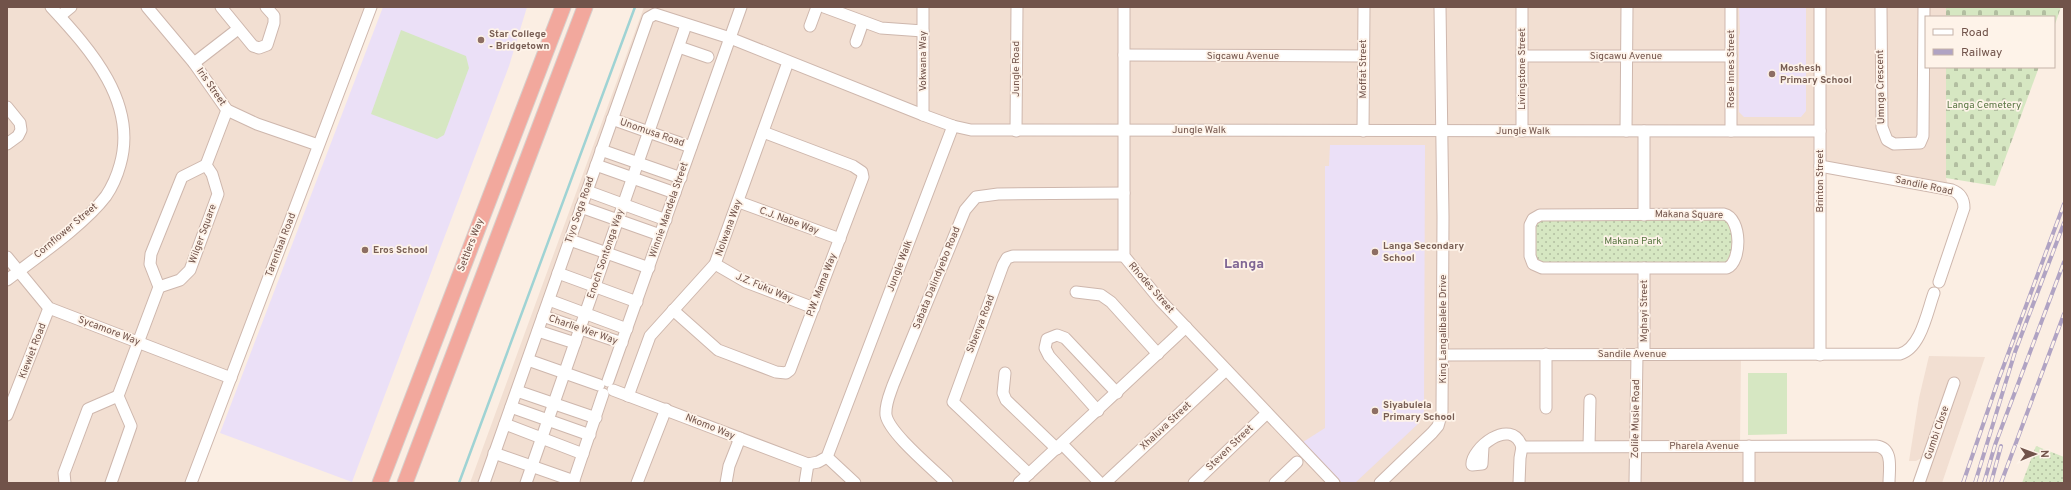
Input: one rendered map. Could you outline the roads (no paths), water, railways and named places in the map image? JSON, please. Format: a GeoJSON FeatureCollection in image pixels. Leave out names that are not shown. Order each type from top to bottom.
{"type":"FeatureCollection","features":[{"type":"Feature","properties":{"kind":"highway","name":"Settlers Way"},"geometry":{"type":"LineString","coordinates":[[380,483],[563,7]]}},
{"type":"Feature","properties":{"kind":"highway"},"geometry":{"type":"LineString","coordinates":[[405,483],[585,7]]}},
{"type":"Feature","properties":{"kind":"street","name":"Cornflower Street"},"geometry":{"type":"LineString","coordinates":[[7,280],[97,206],[107,195],[114,181],[124,148],[123,121],[116,93],[97,62],[51,7]]}},
{"type":"Feature","properties":{"kind":"street"},"geometry":{"type":"LineString","coordinates":[[60,16],[71,7]]}},
{"type":"Feature","properties":{"kind":"street","name":"Iris Street"},"geometry":{"type":"LineString","coordinates":[[147,7],[194,64],[227,110],[252,122],[318,145]]}},
{"type":"Feature","properties":{"kind":"street"},"geometry":{"type":"LineString","coordinates":[[221,7],[253,46],[259,48],[267,45],[274,23],[274,16],[266,7]]}},
{"type":"Feature","properties":{"kind":"street","name":"Tarentaal Road"},"geometry":{"type":"LineString","coordinates":[[191,483],[371,7]]}},
{"type":"Feature","properties":{"kind":"street","name":"Winnie Mandela Street"},"geometry":{"type":"LineString","coordinates":[[573,482],[741,7]]}},
{"type":"Feature","properties":{"kind":"street"},"geometry":{"type":"LineString","coordinates":[[810,26],[817,7]]}},
{"type":"Feature","properties":{"kind":"street"},"geometry":{"type":"LineString","coordinates":[[824,7],[886,30],[923,31]]}},
{"type":"Feature","properties":{"kind":"street","name":"Vokwana Way"},"geometry":{"type":"LineString","coordinates":[[923,7],[923,115]]}},
{"type":"Feature","properties":{"kind":"street","name":"Jungle Road"},"geometry":{"type":"LineString","coordinates":[[1016,131],[1017,7]]}},
{"type":"Feature","properties":{"kind":"street","name":"Rhodes Street"},"geometry":{"type":"LineString","coordinates":[[1124,7],[1124,256],[1160,300],[1334,483]]}},
{"type":"Feature","properties":{"kind":"street","name":"Moffat Street"},"geometry":{"type":"LineString","coordinates":[[1363,131],[1364,7]]}},
{"type":"Feature","properties":{"kind":"street","name":"King Langalibalele Drive"},"geometry":{"type":"LineString","coordinates":[[1380,483],[1438,426],[1443,406],[1440,7]]}},
{"type":"Feature","properties":{"kind":"street","name":"Livingstone Street"},"geometry":{"type":"LineString","coordinates":[[1522,7],[1522,131]]}},
{"type":"Feature","properties":{"kind":"street"},"geometry":{"type":"LineString","coordinates":[[1626,131],[1627,7]]}},
{"type":"Feature","properties":{"kind":"street","name":"Rose Innes Street"},"geometry":{"type":"LineString","coordinates":[[1731,7],[1731,131]]}},
{"type":"Feature","properties":{"kind":"street","name":"Brinton Street"},"geometry":{"type":"LineString","coordinates":[[1820,7],[1820,355]]}},
{"type":"Feature","properties":{"kind":"street","name":"Umnga Crescent"},"geometry":{"type":"LineString","coordinates":[[1881,7],[1882,132],[1891,143],[1899,144],[1920,143],[1923,136],[1924,7]]}},
{"type":"Feature","properties":{"kind":"street","name":"Tiyo Soga Road"},"geometry":{"type":"LineString","coordinates":[[486,482],[504,424],[528,360],[648,18],[655,14],[730,38]]}},
{"type":"Feature","properties":{"kind":"street"},"geometry":{"type":"LineString","coordinates":[[856,42],[863,22]]}},
{"type":"Feature","properties":{"kind":"street","name":"Enoch Sontonga Way"},"geometry":{"type":"LineString","coordinates":[[526,483],[686,25]]}},
{"type":"Feature","properties":{"kind":"street"},"geometry":{"type":"LineString","coordinates":[[194,64],[238,29]]}},
{"type":"Feature","properties":{"kind":"street"},"geometry":{"type":"LineString","coordinates":[[730,38],[953,126]]}},
{"type":"Feature","properties":{"kind":"street"},"geometry":{"type":"LineString","coordinates":[[678,47],[708,58]]}},
{"type":"Feature","properties":{"kind":"street","name":"Sigcawu Avenue"},"geometry":{"type":"LineString","coordinates":[[1124,55],[1363,56]]}},
{"type":"Feature","properties":{"kind":"street","name":"Sigcawu Avenue"},"geometry":{"type":"LineString","coordinates":[[1522,56],[1731,56]]}},
{"type":"Feature","properties":{"kind":"street","name":"Nolwana Way"},"geometry":{"type":"LineString","coordinates":[[628,396],[647,342],[657,328],[715,264],[788,62]]}},
{"type":"Feature","properties":{"kind":"street"},"geometry":{"type":"LineString","coordinates":[[7,107],[20,124],[21,130],[18,136],[7,144]]}},
{"type":"Feature","properties":{"kind":"street"},"geometry":{"type":"LineString","coordinates":[[111,483],[132,426],[118,396],[159,287],[150,264],[151,254],[182,177],[206,165],[227,110]]}},
{"type":"Feature","properties":{"kind":"street","name":"Unomusa Road"},"geometry":{"type":"LineString","coordinates":[[612,119],[691,147]]}},
{"type":"Feature","properties":{"kind":"street","name":"Jungle Walk"},"geometry":{"type":"LineString","coordinates":[[827,457],[953,126],[971,130],[1016,131],[1820,131]]}},
{"type":"Feature","properties":{"kind":"street"},"geometry":{"type":"LineString","coordinates":[[1644,131],[1644,215]]}},
{"type":"Feature","properties":{"kind":"street","name":"P.W. Mama Way"},"geometry":{"type":"LineString","coordinates":[[673,310],[718,350],[783,374],[788,372],[791,368],[863,180],[862,172],[853,166],[763,132]]}},
{"type":"Feature","properties":{"kind":"street"},"geometry":{"type":"LineString","coordinates":[[601,150],[681,178]]}},
{"type":"Feature","properties":{"kind":"street","name":"Wilger Square"},"geometry":{"type":"LineString","coordinates":[[159,287],[180,280],[190,270],[218,194],[212,174],[206,165]]}},
{"type":"Feature","properties":{"kind":"street"},"geometry":{"type":"LineString","coordinates":[[596,165],[675,193]]}},
{"type":"Feature","properties":{"kind":"street","name":"Sandile Road"},"geometry":{"type":"LineString","coordinates":[[1820,166],[1949,189],[1959,193],[1962,198],[1964,208],[1939,282],[1931,284],[1930,289],[1934,293],[1917,342],[1909,351],[1895,355],[1820,355]]}},
{"type":"Feature","properties":{"kind":"street"},"geometry":{"type":"LineString","coordinates":[[587,191],[666,220]]}},
{"type":"Feature","properties":{"kind":"street","name":"Sabata Dalindyebo Road"},"geometry":{"type":"LineString","coordinates":[[947,483],[895,432],[887,418],[886,408],[893,385],[968,206],[976,197],[998,194],[1124,193]]}},
{"type":"Feature","properties":{"kind":"street","name":"C.J. Nabe Way"},"geometry":{"type":"LineString","coordinates":[[738,202],[840,239]]}},
{"type":"Feature","properties":{"kind":"street"},"geometry":{"type":"LineString","coordinates":[[581,207],[660,235]]}},
{"type":"Feature","properties":{"kind":"street","name":"Makana Square"},"geometry":{"type":"LineString","coordinates":[[1540,215],[1727,215],[1732,218],[1736,224],[1736,259],[1732,265],[1727,268],[1644,268],[1539,268],[1530,259],[1530,224],[1533,219],[1540,215]]}},
{"type":"Feature","properties":{"kind":"street"},"geometry":{"type":"LineString","coordinates":[[570,240],[649,268]]}},
{"type":"Feature","properties":{"kind":"street","name":"Sibenya Road"},"geometry":{"type":"LineString","coordinates":[[1029,474],[953,402],[1003,265],[1007,258],[1013,256],[1124,256]]}},
{"type":"Feature","properties":{"kind":"street","name":"Sycamore Way"},"geometry":{"type":"LineString","coordinates":[[7,257],[49,308],[231,378]]}},
{"type":"Feature","properties":{"kind":"street","name":"J.Z. Fuku Way"},"geometry":{"type":"LineString","coordinates":[[715,264],[746,282],[814,308]]}},
{"type":"Feature","properties":{"kind":"street","name":"Mghayi Street"},"geometry":{"type":"LineString","coordinates":[[1640,354],[1644,268]]}},
{"type":"Feature","properties":{"kind":"street"},"geometry":{"type":"LineString","coordinates":[[558,273],[637,302]]}},
{"type":"Feature","properties":{"kind":"street"},"geometry":{"type":"LineString","coordinates":[[1076,292],[1101,295],[1112,302],[1158,354]]}},
{"type":"Feature","properties":{"kind":"street"},"geometry":{"type":"LineString","coordinates":[[549,300],[627,329]]}},
{"type":"Feature","properties":{"kind":"street","name":"Kiewiet Road"},"geometry":{"type":"LineString","coordinates":[[7,416],[11,392],[49,308]]}},
{"type":"Feature","properties":{"kind":"street","name":"Charlie Wer Way"},"geometry":{"type":"LineString","coordinates":[[543,316],[622,343]]}},
{"type":"Feature","properties":{"kind":"street"},"geometry":{"type":"LineString","coordinates":[[1020,483],[1186,327]]}},
{"type":"Feature","properties":{"kind":"street"},"geometry":{"type":"LineString","coordinates":[[538,331],[575,343]]}},
{"type":"Feature","properties":{"kind":"street"},"geometry":{"type":"LineString","coordinates":[[1098,411],[1048,356],[1045,348],[1047,340],[1057,335],[1066,338],[1117,393]]}},
{"type":"Feature","properties":{"kind":"street"},"geometry":{"type":"LineString","coordinates":[[1546,354],[1546,408]]}},
{"type":"Feature","properties":{"kind":"street","name":"Zolile Musie Road"},"geometry":{"type":"LineString","coordinates":[[1635,483],[1635,446],[1640,354]]}},
{"type":"Feature","properties":{"kind":"street","name":"Sandile Avenue"},"geometry":{"type":"LineString","coordinates":[[1443,355],[1820,355]]}},
{"type":"Feature","properties":{"kind":"street","name":"Nkomo Way"},"geometry":{"type":"LineString","coordinates":[[528,360],[666,409],[808,464]]}},
{"type":"Feature","properties":{"kind":"street","name":"Xhaluva Street"},"geometry":{"type":"LineString","coordinates":[[1105,483],[1226,370]]}},
{"type":"Feature","properties":{"kind":"street"},"geometry":{"type":"LineString","coordinates":[[1005,373],[1003,390],[1006,400],[1100,483]]}},
{"type":"Feature","properties":{"kind":"street","name":"Gumbi Close"},"geometry":{"type":"LineString","coordinates":[[1919,483],[1954,383]]}},
{"type":"Feature","properties":{"kind":"street"},"geometry":{"type":"LineString","coordinates":[[517,391],[596,418]]}},
{"type":"Feature","properties":{"kind":"street"},"geometry":{"type":"LineString","coordinates":[[65,483],[64,473],[88,409],[118,396]]}},
{"type":"Feature","properties":{"kind":"street"},"geometry":{"type":"LineString","coordinates":[[1589,446],[1590,400]]}},
{"type":"Feature","properties":{"kind":"street"},"geometry":{"type":"LineString","coordinates":[[511,407],[590,435]]}},
{"type":"Feature","properties":{"kind":"street"},"geometry":{"type":"LineString","coordinates":[[637,483],[666,409]]}},
{"type":"Feature","properties":{"kind":"street","name":"Steven Street"},"geometry":{"type":"LineString","coordinates":[[1194,483],[1267,413]]}},
{"type":"Feature","properties":{"kind":"street"},"geometry":{"type":"LineString","coordinates":[[504,424],[583,454]]}},
{"type":"Feature","properties":{"kind":"street"},"geometry":{"type":"LineString","coordinates":[[1483,447],[1493,437],[1503,435],[1518,437],[1522,447],[1519,483]]}},
{"type":"Feature","properties":{"kind":"street"},"geometry":{"type":"LineString","coordinates":[[726,483],[729,466],[740,438]]}},
{"type":"Feature","properties":{"kind":"street"},"geometry":{"type":"LineString","coordinates":[[1749,446],[1749,483]]}},
{"type":"Feature","properties":{"kind":"street","name":"Pharela Avenue"},"geometry":{"type":"LineString","coordinates":[[1522,447],[1870,446],[1885,449],[1889,456],[1888,483]]}},
{"type":"Feature","properties":{"kind":"street"},"geometry":{"type":"LineString","coordinates":[[494,453],[573,482]]}},
{"type":"Feature","properties":{"kind":"street"},"geometry":{"type":"LineString","coordinates":[[805,483],[808,464],[818,462],[827,457],[855,483]]}},
{"type":"Feature","properties":{"kind":"street"},"geometry":{"type":"LineString","coordinates":[[1275,483],[1297,462]]}},
{"type":"Feature","properties":{"kind":"waterway"},"geometry":{"type":"LineString","coordinates":[[459,483],[635,7]]}},
{"type":"Feature","properties":{"kind":"railway"},"geometry":{"type":"LineString","coordinates":[[1963,483],[1998,381],[2064,204]]}},
{"type":"Feature","properties":{"kind":"railway"},"geometry":{"type":"LineString","coordinates":[[1975,483],[2015,352],[2064,223]]}},
{"type":"Feature","properties":{"kind":"railway"},"geometry":{"type":"LineString","coordinates":[[1984,483],[1995,445],[2064,262]]}},
{"type":"Feature","properties":{"kind":"railway"},"geometry":{"type":"LineString","coordinates":[[2001,483],[2064,314]]}},
{"type":"Feature","properties":{"kind":"railway"},"geometry":{"type":"LineString","coordinates":[[1991,483],[2001,446]]}},
{"type":"Feature","properties":{"kind":"place","name":"Star College - Bridgetown"},"geometry":{"type":"Point","coordinates":[481,40]}},
{"type":"Feature","properties":{"kind":"place","name":"Moshesh Primary School"},"geometry":{"type":"Point","coordinates":[1772,74]}},
{"type":"Feature","properties":{"kind":"place","name":"Eros School"},"geometry":{"type":"Point","coordinates":[365,250]}},
{"type":"Feature","properties":{"kind":"place","name":"Langa Secondary School"},"geometry":{"type":"Point","coordinates":[1375,252]}},
{"type":"Feature","properties":{"kind":"place","name":"Siyabulela Primary School"},"geometry":{"type":"Point","coordinates":[1375,411]}},
{"type":"Feature","properties":{"kind":"district","name":"Langa"},"geometry":{"type":"Point","coordinates":[1244,264]}},
{"type":"Feature","properties":{"kind":"park label","name":"Langa Cemetery"},"geometry":{"type":"Point","coordinates":[1984,105]}},
{"type":"Feature","properties":{"kind":"park label","name":"Makana Park"},"geometry":{"type":"Point","coordinates":[1633,241]}}]}
